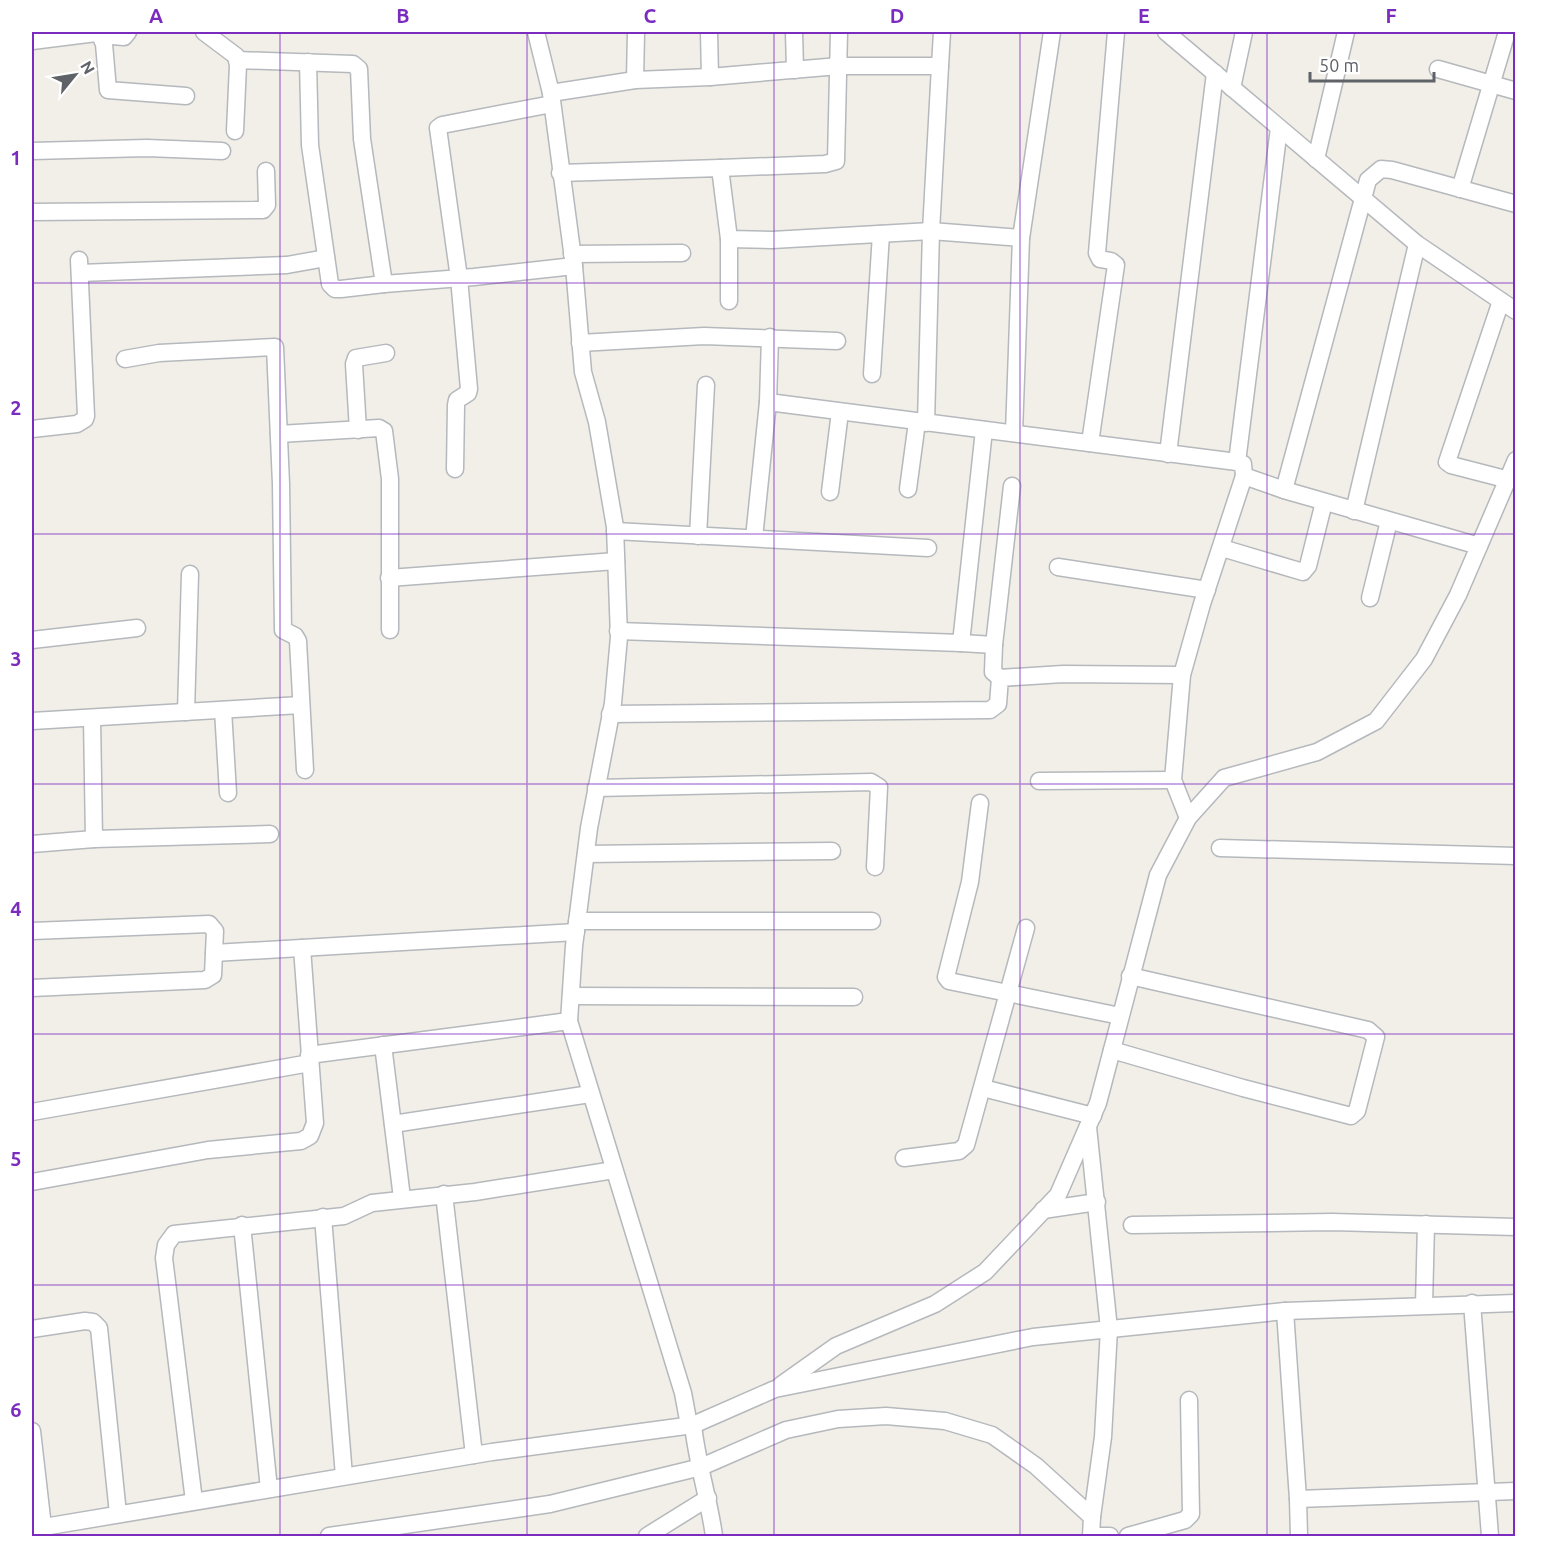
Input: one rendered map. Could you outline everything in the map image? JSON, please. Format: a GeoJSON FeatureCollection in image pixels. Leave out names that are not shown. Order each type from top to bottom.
{"type":"FeatureCollection","features":[{"type":"Feature","properties":{"kind":"street"},"geometry":{"type":"LineString","coordinates":[[32,41],[100,35],[124,37],[128,32]]}},
{"type":"Feature","properties":{"kind":"street"},"geometry":{"type":"LineString","coordinates":[[204,32],[236,56],[235,131]]}},
{"type":"Feature","properties":{"kind":"street"},"geometry":{"type":"LineString","coordinates":[[536,32],[551,98],[573,260],[583,372],[597,422],[615,531],[616,561],[618,630],[610,714],[586,854],[568,1021],[683,1393],[708,1498],[714,1536]]}},
{"type":"Feature","properties":{"kind":"street"},"geometry":{"type":"LineString","coordinates":[[635,80],[636,32]]}},
{"type":"Feature","properties":{"kind":"street"},"geometry":{"type":"LineString","coordinates":[[709,32],[710,77]]}},
{"type":"Feature","properties":{"kind":"street"},"geometry":{"type":"LineString","coordinates":[[794,32],[795,70]]}},
{"type":"Feature","properties":{"kind":"street"},"geometry":{"type":"LineString","coordinates":[[560,173],[825,164],[836,161],[839,32]]}},
{"type":"Feature","properties":{"kind":"street"},"geometry":{"type":"LineString","coordinates":[[908,489],[922,423],[942,32]]}},
{"type":"Feature","properties":{"kind":"street"},"geometry":{"type":"LineString","coordinates":[[1014,433],[1021,238],[1052,32]]}},
{"type":"Feature","properties":{"kind":"street"},"geometry":{"type":"LineString","coordinates":[[1090,443],[1116,265],[1112,261],[1100,259],[1097,252],[1116,32]]}},
{"type":"Feature","properties":{"kind":"street"},"geometry":{"type":"LineString","coordinates":[[1166,32],[1417,244],[1508,306],[1447,462],[1509,480]]}},
{"type":"Feature","properties":{"kind":"street"},"geometry":{"type":"LineString","coordinates":[[1232,88],[1244,32]]}},
{"type":"Feature","properties":{"kind":"street"},"geometry":{"type":"LineString","coordinates":[[1316,159],[1346,32]]}},
{"type":"Feature","properties":{"kind":"street"},"geometry":{"type":"LineString","coordinates":[[1460,189],[1507,32]]}},
{"type":"Feature","properties":{"kind":"street"},"geometry":{"type":"LineString","coordinates":[[100,35],[104,44],[108,90],[186,96]]}},
{"type":"Feature","properties":{"kind":"street"},"geometry":{"type":"LineString","coordinates":[[237,60],[353,64],[359,69],[362,139],[384,284]]}},
{"type":"Feature","properties":{"kind":"street"},"geometry":{"type":"LineString","coordinates":[[308,62],[310,145],[330,284],[335,289],[459,278],[573,260],[682,253]]}},
{"type":"Feature","properties":{"kind":"street"},"geometry":{"type":"LineString","coordinates":[[455,469],[456,405],[457,400],[469,389],[459,278],[438,142],[438,128],[442,125],[551,98],[635,80],[710,77],[839,66],[940,66]]}},
{"type":"Feature","properties":{"kind":"street"},"geometry":{"type":"LineString","coordinates":[[1438,69],[1515,91]]}},
{"type":"Feature","properties":{"kind":"street"},"geometry":{"type":"LineString","coordinates":[[1168,454],[1215,73]]}},
{"type":"Feature","properties":{"kind":"street"},"geometry":{"type":"LineString","coordinates":[[1188,818],[1173,780],[1182,675],[1222,548],[1240,469],[1279,128]]}},
{"type":"Feature","properties":{"kind":"street"},"geometry":{"type":"LineString","coordinates":[[32,151],[147,147],[222,151]]}},
{"type":"Feature","properties":{"kind":"street"},"geometry":{"type":"LineString","coordinates":[[720,168],[729,239],[729,302]]}},
{"type":"Feature","properties":{"kind":"street"},"geometry":{"type":"LineString","coordinates":[[1284,490],[1368,180],[1381,169],[1392,170],[1515,204]]}},
{"type":"Feature","properties":{"kind":"street"},"geometry":{"type":"LineString","coordinates":[[32,212],[263,210],[267,205],[266,171]]}},
{"type":"Feature","properties":{"kind":"street"},"geometry":{"type":"LineString","coordinates":[[729,239],[772,240],[931,231],[1021,238]]}},
{"type":"Feature","properties":{"kind":"street"},"geometry":{"type":"LineString","coordinates":[[872,374],[881,234]]}},
{"type":"Feature","properties":{"kind":"street"},"geometry":{"type":"LineString","coordinates":[[1354,511],[1417,244]]}},
{"type":"Feature","properties":{"kind":"street"},"geometry":{"type":"LineString","coordinates":[[32,429],[77,424],[85,420],[79,267],[287,265],[326,258]]}},
{"type":"Feature","properties":{"kind":"street"},"geometry":{"type":"LineString","coordinates":[[580,343],[704,336],[837,341]]}},
{"type":"Feature","properties":{"kind":"street"},"geometry":{"type":"LineString","coordinates":[[754,538],[768,402],[770,337]]}},
{"type":"Feature","properties":{"kind":"street"},"geometry":{"type":"LineString","coordinates":[[125,359],[159,353],[273,346],[279,434],[283,630],[295,636],[298,641],[305,770]]}},
{"type":"Feature","properties":{"kind":"street"},"geometry":{"type":"LineString","coordinates":[[358,430],[354,364],[356,358],[386,352]]}},
{"type":"Feature","properties":{"kind":"street"},"geometry":{"type":"LineString","coordinates":[[698,536],[706,386]]}},
{"type":"Feature","properties":{"kind":"street"},"geometry":{"type":"LineString","coordinates":[[768,402],[1168,454],[1240,469],[1284,490],[1479,546]]}},
{"type":"Feature","properties":{"kind":"street"},"geometry":{"type":"LineString","coordinates":[[830,492],[840,412]]}},
{"type":"Feature","properties":{"kind":"street"},"geometry":{"type":"LineString","coordinates":[[279,434],[379,428],[384,431],[390,479],[390,630]]}},
{"type":"Feature","properties":{"kind":"street"},"geometry":{"type":"LineString","coordinates":[[962,643],[984,430]]}},
{"type":"Feature","properties":{"kind":"street"},"geometry":{"type":"LineString","coordinates":[[775,1389],[836,1346],[934,1304],[985,1272],[1058,1195],[1090,1121],[1112,1050],[1158,875],[1188,818],[1224,778],[1317,752],[1376,721],[1424,659],[1458,595],[1509,480],[1515,460]]}},
{"type":"Feature","properties":{"kind":"street"},"geometry":{"type":"LineString","coordinates":[[1012,486],[993,672],[1000,678],[1062,674],[1182,675]]}},
{"type":"Feature","properties":{"kind":"street"},"geometry":{"type":"LineString","coordinates":[[1222,548],[1303,572],[1308,566],[1324,502]]}},
{"type":"Feature","properties":{"kind":"street"},"geometry":{"type":"LineString","coordinates":[[1370,598],[1389,521]]}},
{"type":"Feature","properties":{"kind":"street"},"geometry":{"type":"LineString","coordinates":[[615,531],[928,548]]}},
{"type":"Feature","properties":{"kind":"street"},"geometry":{"type":"LineString","coordinates":[[389,578],[616,561]]}},
{"type":"Feature","properties":{"kind":"street"},"geometry":{"type":"LineString","coordinates":[[1058,567],[1207,590]]}},
{"type":"Feature","properties":{"kind":"street"},"geometry":{"type":"LineString","coordinates":[[186,712],[190,574]]}},
{"type":"Feature","properties":{"kind":"street"},"geometry":{"type":"LineString","coordinates":[[32,640],[137,628]]}},
{"type":"Feature","properties":{"kind":"street"},"geometry":{"type":"LineString","coordinates":[[618,630],[994,645]]}},
{"type":"Feature","properties":{"kind":"street"},"geometry":{"type":"LineString","coordinates":[[610,714],[990,710],[998,704],[1000,678]]}},
{"type":"Feature","properties":{"kind":"street"},"geometry":{"type":"LineString","coordinates":[[32,721],[301,705]]}},
{"type":"Feature","properties":{"kind":"street"},"geometry":{"type":"LineString","coordinates":[[223,710],[228,793]]}},
{"type":"Feature","properties":{"kind":"street"},"geometry":{"type":"LineString","coordinates":[[92,718],[94,839]]}},
{"type":"Feature","properties":{"kind":"street"},"geometry":{"type":"LineString","coordinates":[[1039,781],[1173,780]]}},
{"type":"Feature","properties":{"kind":"street"},"geometry":{"type":"LineString","coordinates":[[596,788],[877,784],[875,867]]}},
{"type":"Feature","properties":{"kind":"street"},"geometry":{"type":"LineString","coordinates":[[980,803],[970,882],[946,977],[949,981],[1120,1016]]}},
{"type":"Feature","properties":{"kind":"street"},"geometry":{"type":"LineString","coordinates":[[32,844],[94,839],[270,834]]}},
{"type":"Feature","properties":{"kind":"street"},"geometry":{"type":"LineString","coordinates":[[1220,848],[1515,856]]}},
{"type":"Feature","properties":{"kind":"street"},"geometry":{"type":"LineString","coordinates":[[586,854],[832,851]]}},
{"type":"Feature","properties":{"kind":"street"},"geometry":{"type":"LineString","coordinates":[[214,953],[577,926],[872,921]]}},
{"type":"Feature","properties":{"kind":"street"},"geometry":{"type":"LineString","coordinates":[[32,931],[209,924],[215,931],[213,975],[205,980],[32,988]]}},
{"type":"Feature","properties":{"kind":"street"},"geometry":{"type":"LineString","coordinates":[[904,1158],[963,1149],[983,1088],[1026,928]]}},
{"type":"Feature","properties":{"kind":"street"},"geometry":{"type":"LineString","coordinates":[[32,1182],[208,1150],[301,1141],[310,1136],[314,1131],[302,948]]}},
{"type":"Feature","properties":{"kind":"street"},"geometry":{"type":"LineString","coordinates":[[1112,1050],[1351,1116],[1357,1111],[1374,1050],[1376,1037],[1368,1030],[1130,976]]}},
{"type":"Feature","properties":{"kind":"street"},"geometry":{"type":"LineString","coordinates":[[571,996],[854,997]]}},
{"type":"Feature","properties":{"kind":"street"},"geometry":{"type":"LineString","coordinates":[[32,1112],[383,1045],[568,1021]]}},
{"type":"Feature","properties":{"kind":"street"},"geometry":{"type":"LineString","coordinates":[[383,1045],[402,1198]]}},
{"type":"Feature","properties":{"kind":"street"},"geometry":{"type":"LineString","coordinates":[[983,1088],[1090,1121]]}},
{"type":"Feature","properties":{"kind":"street"},"geometry":{"type":"LineString","coordinates":[[393,1124],[590,1094]]}},
{"type":"Feature","properties":{"kind":"street"},"geometry":{"type":"LineString","coordinates":[[1090,1121],[1109,1329],[1103,1437],[1091,1536],[1110,1536]]}},
{"type":"Feature","properties":{"kind":"street"},"geometry":{"type":"LineString","coordinates":[[194,1501],[165,1258],[166,1245],[174,1234],[344,1216],[372,1203],[614,1170]]}},
{"type":"Feature","properties":{"kind":"street"},"geometry":{"type":"LineString","coordinates":[[444,1194],[474,1455]]}},
{"type":"Feature","properties":{"kind":"street"},"geometry":{"type":"LineString","coordinates":[[1044,1210],[1097,1202]]}},
{"type":"Feature","properties":{"kind":"street"},"geometry":{"type":"LineString","coordinates":[[323,1217],[344,1476]]}},
{"type":"Feature","properties":{"kind":"street"},"geometry":{"type":"LineString","coordinates":[[1132,1225],[1332,1222],[1515,1227]]}},
{"type":"Feature","properties":{"kind":"street"},"geometry":{"type":"LineString","coordinates":[[1424,1305],[1426,1224]]}},
{"type":"Feature","properties":{"kind":"street"},"geometry":{"type":"LineString","coordinates":[[242,1225],[269,1489]]}},
{"type":"Feature","properties":{"kind":"street"},"geometry":{"type":"LineString","coordinates":[[1472,1303],[1490,1536]]}},
{"type":"Feature","properties":{"kind":"street"},"geometry":{"type":"LineString","coordinates":[[32,1431],[37,1528],[474,1455],[691,1425],[775,1389],[1033,1337],[1285,1311],[1515,1303]]}},
{"type":"Feature","properties":{"kind":"street"},"geometry":{"type":"LineString","coordinates":[[1285,1311],[1299,1536]]}},
{"type":"Feature","properties":{"kind":"street"},"geometry":{"type":"LineString","coordinates":[[32,1329],[85,1321],[93,1322],[99,1328],[118,1514]]}},
{"type":"Feature","properties":{"kind":"street"},"geometry":{"type":"LineString","coordinates":[[1128,1536],[1185,1520],[1191,1514],[1189,1400]]}},
{"type":"Feature","properties":{"kind":"street"},"geometry":{"type":"LineString","coordinates":[[328,1536],[550,1504],[701,1467],[786,1430],[838,1419],[886,1416],[945,1421],[992,1435],[1036,1466],[1092,1517]]}},
{"type":"Feature","properties":{"kind":"street"},"geometry":{"type":"LineString","coordinates":[[1298,1499],[1488,1494],[1515,1491]]}},
{"type":"Feature","properties":{"kind":"street"},"geometry":{"type":"LineString","coordinates":[[647,1536],[708,1498]]}}]}
